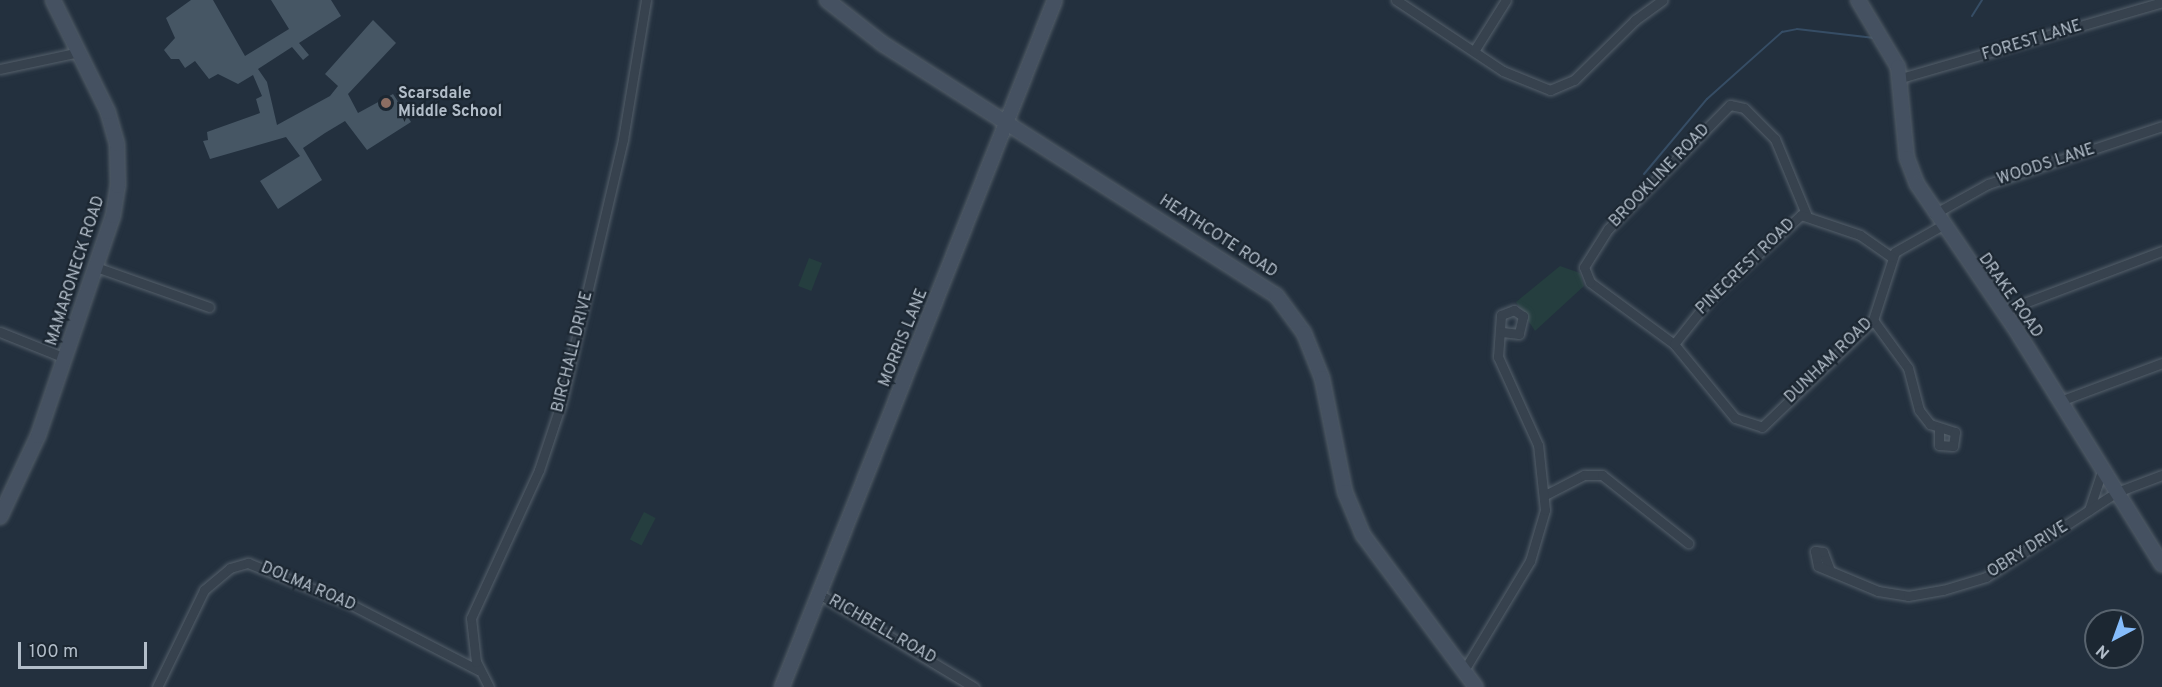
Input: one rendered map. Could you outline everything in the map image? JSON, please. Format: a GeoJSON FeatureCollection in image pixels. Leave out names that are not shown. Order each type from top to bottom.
{"type":"FeatureCollection","features":[{"type":"Feature","properties":{"kind":"street","name":"MAMARONECK ROAD"},"geometry":{"type":"LineString","coordinates":[[0,517],[38,435],[117,200],[117,144],[79,52],[53,0]]}},
{"type":"Feature","properties":{"kind":"street","name":"BIRCHALL DRIVE"},"geometry":{"type":"LineString","coordinates":[[489,687],[478,670],[471,618],[539,470],[561,404],[623,139],[646,0]]}},
{"type":"Feature","properties":{"kind":"street","name":"HEATHCOTE ROAD"},"geometry":{"type":"LineString","coordinates":[[827,0],[883,44],[1254,279],[1292,313],[1322,378],[1345,492],[1363,535],[1476,687]]}},
{"type":"Feature","properties":{"kind":"street","name":"MORRIS LANE"},"geometry":{"type":"LineString","coordinates":[[782,687],[1055,0]]}},
{"type":"Feature","properties":{"kind":"street"},"geometry":{"type":"LineString","coordinates":[[1396,0],[1530,86],[1558,88],[1663,0]]}},
{"type":"Feature","properties":{"kind":"street"},"geometry":{"type":"LineString","coordinates":[[1474,51],[1506,0]]}},
{"type":"Feature","properties":{"kind":"street","name":"DRAKE ROAD"},"geometry":{"type":"LineString","coordinates":[[1858,0],[1878,30],[1901,78],[1907,158],[1938,220],[2003,311],[2162,564]]}},
{"type":"Feature","properties":{"kind":"street","name":"FOREST LANE"},"geometry":{"type":"LineString","coordinates":[[1901,78],[2162,2]]}},
{"type":"Feature","properties":{"kind":"street"},"geometry":{"type":"LineString","coordinates":[[0,69],[79,52]]}},
{"type":"Feature","properties":{"kind":"street","name":"BROOKLINE ROAD"},"geometry":{"type":"LineString","coordinates":[[1674,344],[1590,282],[1584,267],[1608,229],[1730,105],[1744,108],[1775,140],[1806,214]]}},
{"type":"Feature","properties":{"kind":"street","name":"WOODS LANE"},"geometry":{"type":"LineString","coordinates":[[1938,220],[1988,184],[2162,126]]}},
{"type":"Feature","properties":{"kind":"street","name":"PINECREST ROAD"},"geometry":{"type":"LineString","coordinates":[[1674,344],[1712,297],[1806,214],[1860,235],[1891,257]]}},
{"type":"Feature","properties":{"kind":"street"},"geometry":{"type":"LineString","coordinates":[[1891,257],[1938,220]]}},
{"type":"Feature","properties":{"kind":"street"},"geometry":{"type":"LineString","coordinates":[[2003,311],[2162,251]]}},
{"type":"Feature","properties":{"kind":"street","name":"DUNHAM ROAD"},"geometry":{"type":"LineString","coordinates":[[1674,344],[1735,418],[1762,427],[1872,320],[1891,257]]}},
{"type":"Feature","properties":{"kind":"street"},"geometry":{"type":"LineString","coordinates":[[96,267],[209,307]]}},
{"type":"Feature","properties":{"kind":"street"},"geometry":{"type":"LineString","coordinates":[[1872,320],[1908,368],[1914,402],[1939,429]]}},
{"type":"Feature","properties":{"kind":"street"},"geometry":{"type":"LineString","coordinates":[[0,332],[65,358]]}},
{"type":"Feature","properties":{"kind":"street"},"geometry":{"type":"LineString","coordinates":[[1460,687],[1463,672],[1530,561],[1547,494],[1538,445],[1498,357],[1502,332]]}},
{"type":"Feature","properties":{"kind":"street"},"geometry":{"type":"LineString","coordinates":[[2060,401],[2162,363]]}},
{"type":"Feature","properties":{"kind":"street","name":"OBRY DRIVE"},"geometry":{"type":"LineString","coordinates":[[2089,510],[2102,483],[2102,468]]}},
{"type":"Feature","properties":{"kind":"street"},"geometry":{"type":"LineString","coordinates":[[1547,494],[1584,475],[1602,475],[1688,543]]}},
{"type":"Feature","properties":{"kind":"street","name":"OBRY DRIVE"},"geometry":{"type":"LineString","coordinates":[[1829,568],[1893,594],[1943,590],[2019,560],[2116,492],[2162,475]]}},
{"type":"Feature","properties":{"kind":"street","name":"DOLMA ROAD"},"geometry":{"type":"LineString","coordinates":[[157,687],[204,590],[230,568],[248,563],[350,604],[478,670]]}},
{"type":"Feature","properties":{"kind":"street","name":"RICHBELL ROAD"},"geometry":{"type":"LineString","coordinates":[[819,594],[975,687]]}},
{"type":"Feature","properties":{"kind":"green space"},"geometry":{"type":"Polygon","coordinates":[[[809,258],[822,263],[811,291],[798,286],[809,258]]]}},
{"type":"Feature","properties":{"kind":"green space"},"geometry":{"type":"Polygon","coordinates":[[[1560,266],[1580,273],[1584,286],[1535,331],[1516,302],[1560,266]]]}},
{"type":"Feature","properties":{"kind":"green space"},"geometry":{"type":"Polygon","coordinates":[[[644,512],[656,518],[642,546],[630,540],[644,512]]]}},
{"type":"Feature","properties":{"kind":"building","name":"Scarsdale Middle School"},"geometry":{"type":"Polygon","coordinates":[[[191,0],[213,0],[245,56],[289,29],[271,0],[331,0],[341,16],[299,43],[309,55],[303,60],[292,47],[258,69],[267,82],[277,125],[330,96],[338,86],[325,74],[373,20],[396,43],[348,94],[358,113],[393,94],[411,122],[367,150],[345,121],[325,133],[303,148],[322,180],[278,209],[260,181],[300,156],[286,137],[210,159],[203,141],[208,140],[207,132],[260,113],[256,99],[262,96],[253,75],[238,84],[218,74],[209,79],[195,61],[185,68],[179,59],[171,59],[164,50],[175,38],[166,18],[191,0]]]}},
{"type":"Feature","properties":{"kind":"waterway"},"geometry":{"type":"LineString","coordinates":[[1972,16],[1982,0]]}},
{"type":"Feature","properties":{"kind":"waterway"},"geometry":{"type":"LineString","coordinates":[[1644,174],[1707,99],[1782,32],[1797,29],[1874,38]]}},
{"type":"Feature","properties":{"kind":"place","name":"Scarsdale Middle School"},"geometry":{"type":"Point","coordinates":[386,103]}}]}
